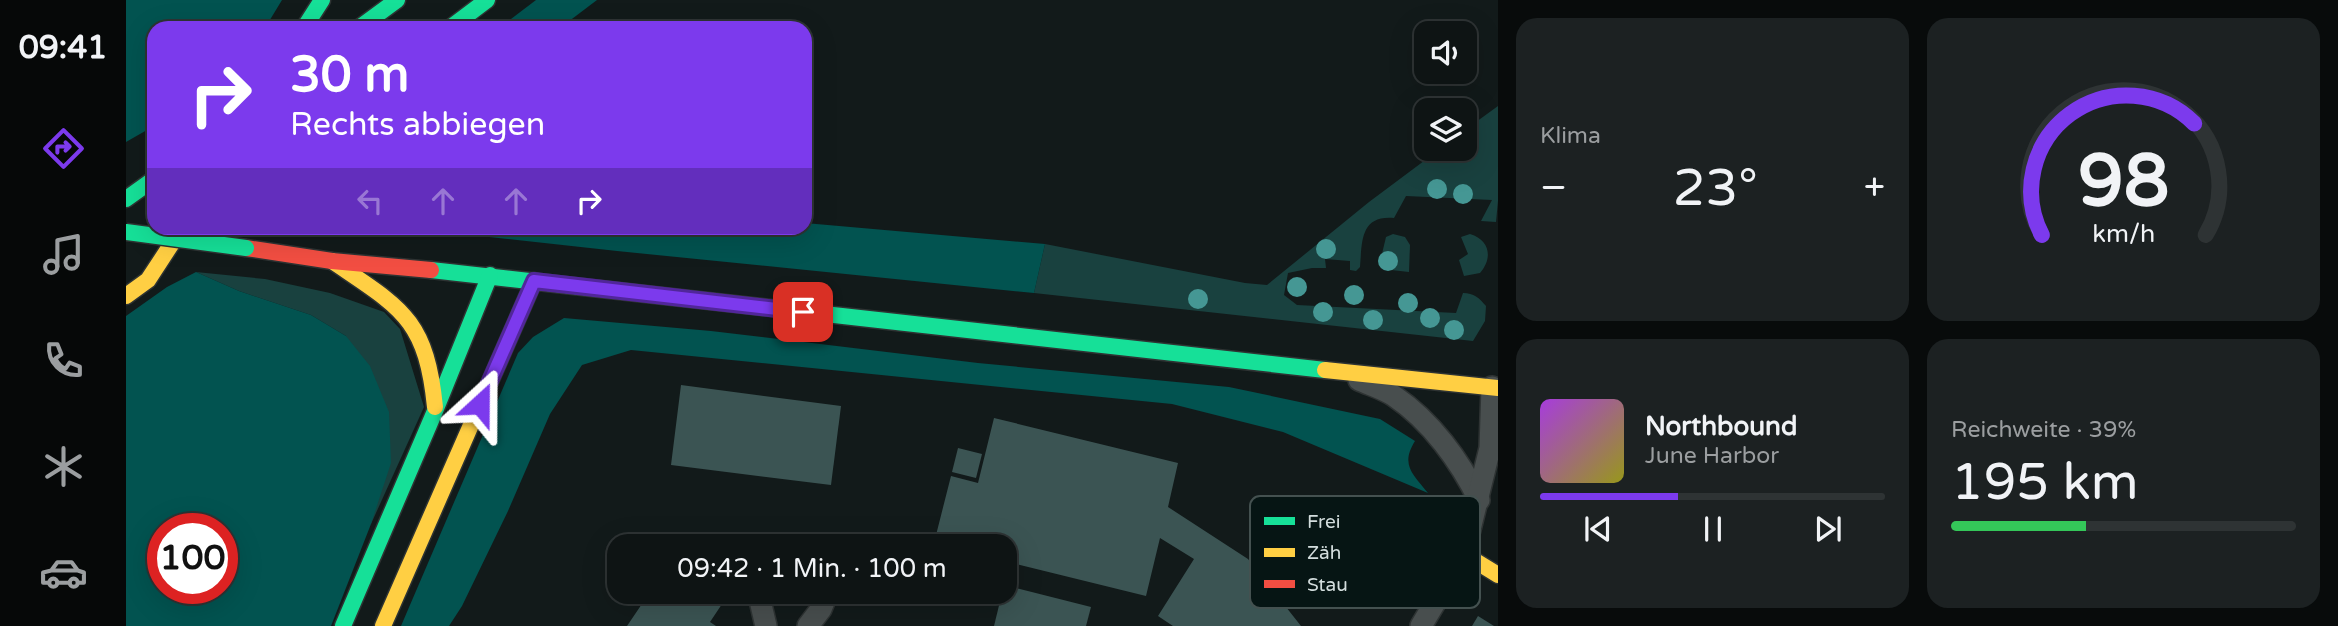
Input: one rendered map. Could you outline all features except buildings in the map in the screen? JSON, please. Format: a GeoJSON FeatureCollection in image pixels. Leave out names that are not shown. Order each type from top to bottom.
{"type":"FeatureCollection","features":[{"type":"Feature","properties":{"kind":"main road"},"geometry":{"type":"LineString","coordinates":[[309,21],[323,0]]}},
{"type":"Feature","properties":{"kind":"main road"},"geometry":{"type":"LineString","coordinates":[[368,21],[397,0]]}},
{"type":"Feature","properties":{"kind":"main road"},"geometry":{"type":"LineString","coordinates":[[459,21],[487,0]]}},
{"type":"Feature","properties":{"kind":"main road"},"geometry":{"type":"LineString","coordinates":[[126,199],[147,184]]}},
{"type":"Feature","properties":{"kind":"main road"},"geometry":{"type":"LineString","coordinates":[[126,232],[147,235]]}},
{"type":"Feature","properties":{"kind":"main road"},"geometry":{"type":"LineString","coordinates":[[148,235],[332,261],[490,275],[1495,388]]}},
{"type":"Feature","properties":{"kind":"main road"},"geometry":{"type":"LineString","coordinates":[[148,251],[172,235]]}},
{"type":"Feature","properties":{"kind":"main road"},"geometry":{"type":"LineString","coordinates":[[126,296],[148,280],[177,235]]}},
{"type":"Feature","properties":{"kind":"main road"},"geometry":{"type":"LineString","coordinates":[[332,261],[401,311],[414,326],[425,346],[430,366],[435,411]]}},
{"type":"Feature","properties":{"kind":"main road"},"geometry":{"type":"LineString","coordinates":[[343,626],[490,275]]}},
{"type":"Feature","properties":{"kind":"main road"},"geometry":{"type":"LineString","coordinates":[[383,626],[534,281]]}},
{"type":"Feature","properties":{"kind":"main road"},"geometry":{"type":"LineString","coordinates":[[1480,564],[1498,575]]}},
{"type":"Feature","properties":{"kind":"street"},"geometry":{"type":"LineString","coordinates":[[1341,372],[1393,395],[1432,429],[1466,475],[1477,496]]}},
{"type":"Feature","properties":{"kind":"street"},"geometry":{"type":"LineString","coordinates":[[1480,496],[1490,448],[1495,388]]}},
{"type":"Feature","properties":{"kind":"street"},"geometry":{"type":"LineString","coordinates":[[761,604],[766,626]]}},
{"type":"Feature","properties":{"kind":"street"},"geometry":{"type":"LineString","coordinates":[[808,626],[823,604]]}},
{"type":"Feature","properties":{"kind":"street"},"geometry":{"type":"LineString","coordinates":[[1421,626],[1432,608]]}},
{"type":"Feature","properties":{"kind":"shaded area"},"geometry":{"type":"Polygon","coordinates":[[[126,0],[282,0],[269,21],[147,21],[147,130],[126,142],[126,0]]]}},
{"type":"Feature","properties":{"kind":"shaded area"},"geometry":{"type":"Polygon","coordinates":[[[536,0],[597,0],[569,21],[508,21],[536,0]]]}},
{"type":"Feature","properties":{"kind":"shaded area"},"geometry":{"type":"Polygon","coordinates":[[[1498,106],[1496,222],[1481,221],[1492,200],[1406,196],[1394,218],[1375,221],[1365,232],[1360,267],[1356,271],[1350,270],[1350,261],[1325,259],[1326,268],[1288,273],[1284,295],[1297,305],[1456,313],[1463,293],[1470,294],[1479,298],[1486,306],[1485,321],[1473,341],[1034,293],[1045,244],[1267,285],[1424,161],[1477,161],[1477,121],[1498,106]]]}},
{"type":"Feature","properties":{"kind":"shaded area"},"geometry":{"type":"Polygon","coordinates":[[[812,224],[1045,244],[1034,293],[470,235],[812,235],[812,224]]]}},
{"type":"Feature","properties":{"kind":"shaded area"},"geometry":{"type":"Polygon","coordinates":[[[1393,234],[1405,237],[1410,245],[1409,272],[1391,270],[1381,258],[1386,237],[1393,234]]]}},
{"type":"Feature","properties":{"kind":"shaded area"},"geometry":{"type":"Polygon","coordinates":[[[1470,234],[1482,241],[1488,256],[1480,273],[1464,276],[1459,260],[1468,254],[1461,237],[1470,234]]]}},
{"type":"Feature","properties":{"kind":"shaded area"},"geometry":{"type":"Polygon","coordinates":[[[196,272],[265,279],[330,293],[384,312],[400,329],[424,407],[371,524],[346,336],[311,315],[239,291],[196,272]]]}},
{"type":"Feature","properties":{"kind":"shaded area"},"geometry":{"type":"Polygon","coordinates":[[[196,272],[239,291],[311,315],[346,336],[370,366],[389,412],[391,463],[371,524],[331,626],[126,626],[126,316],[167,287],[196,272]]]}},
{"type":"Feature","properties":{"kind":"shaded area"},"geometry":{"type":"Polygon","coordinates":[[[564,318],[711,331],[978,363],[1229,387],[1380,419],[1415,441],[1409,457],[1410,469],[1428,493],[1283,432],[1172,404],[631,350],[582,365],[550,414],[508,511],[462,606],[449,626],[401,626],[518,353],[533,337],[564,318]]]}},
{"type":"Feature","properties":{"kind":"traffic: fast"},"geometry":{"type":"LineString","coordinates":[[308,21],[322,0]]}},
{"type":"Feature","properties":{"kind":"traffic: fast"},"geometry":{"type":"LineString","coordinates":[[368,21],[397,0]]}},
{"type":"Feature","properties":{"kind":"traffic: fast"},"geometry":{"type":"LineString","coordinates":[[459,21],[487,0]]}},
{"type":"Feature","properties":{"kind":"traffic: fast"},"geometry":{"type":"LineString","coordinates":[[126,199],[147,184]]}},
{"type":"Feature","properties":{"kind":"traffic: fast"},"geometry":{"type":"LineString","coordinates":[[126,232],[147,235]]}},
{"type":"Feature","properties":{"kind":"traffic: fast"},"geometry":{"type":"LineString","coordinates":[[148,235],[246,248]]}},
{"type":"Feature","properties":{"kind":"traffic: fast"},"geometry":{"type":"LineString","coordinates":[[431,270],[1325,370]]}},
{"type":"Feature","properties":{"kind":"traffic: fast"},"geometry":{"type":"LineString","coordinates":[[343,626],[490,275]]}},
{"type":"Feature","properties":{"kind":"traffic: slow"},"geometry":{"type":"LineString","coordinates":[[126,296],[148,280],[177,235]]}},
{"type":"Feature","properties":{"kind":"traffic: slow"},"geometry":{"type":"LineString","coordinates":[[332,261],[393,304],[406,318],[425,353],[435,407]]}},
{"type":"Feature","properties":{"kind":"traffic: slow"},"geometry":{"type":"LineString","coordinates":[[383,626],[534,281]]}},
{"type":"Feature","properties":{"kind":"traffic: slow"},"geometry":{"type":"LineString","coordinates":[[1325,370],[1498,388]]}},
{"type":"Feature","properties":{"kind":"traffic: slow"},"geometry":{"type":"LineString","coordinates":[[1480,564],[1498,575]]}},
{"type":"Feature","properties":{"kind":"traffic: jam"},"geometry":{"type":"LineString","coordinates":[[246,248],[332,261],[431,270]]}},
{"type":"Feature","properties":{"kind":"route"},"geometry":{"type":"LineString","coordinates":[[480,404],[534,281],[803,312]]}}]}
